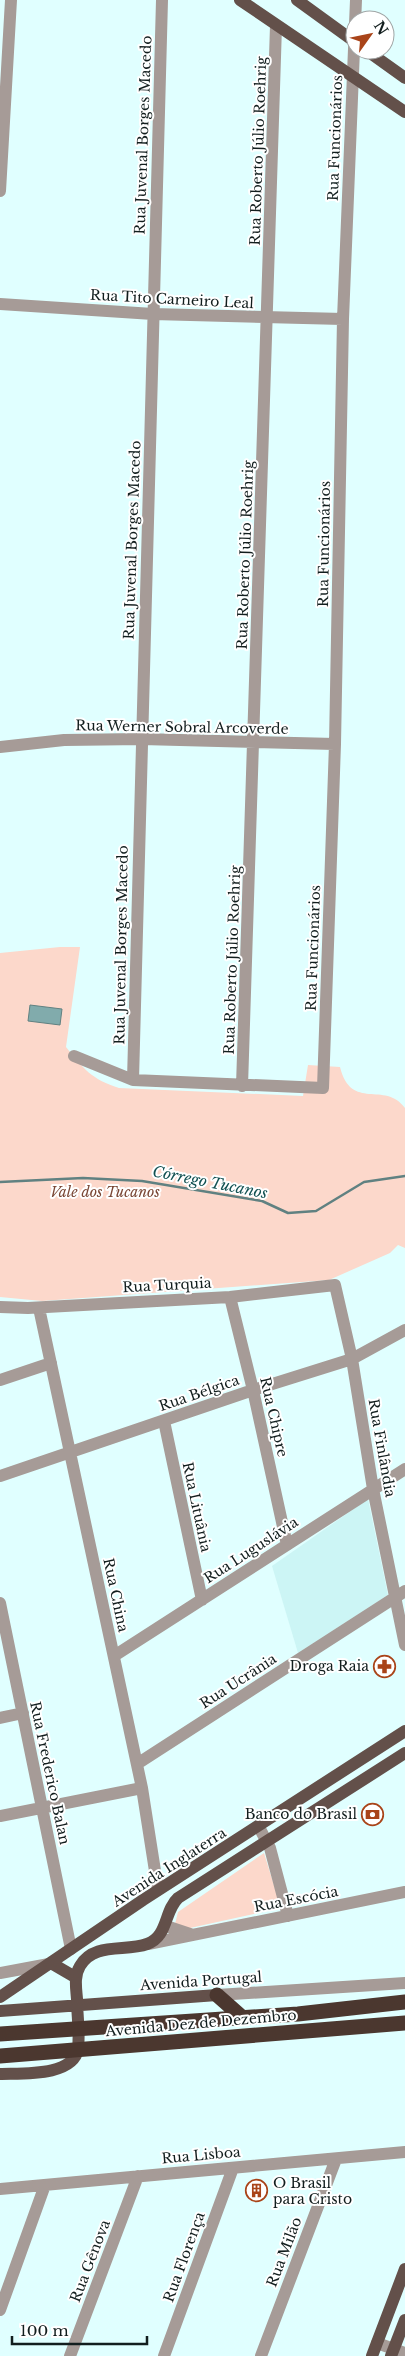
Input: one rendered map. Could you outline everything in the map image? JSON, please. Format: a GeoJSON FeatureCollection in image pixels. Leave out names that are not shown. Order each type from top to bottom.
{"type":"FeatureCollection","features":[{"type":"Feature","properties":{"kind":"highway"},"geometry":{"type":"LineString","coordinates":[[217,1995],[243,2018]]}},
{"type":"Feature","properties":{"kind":"highway","name":"Avenida Dez de Dezembro"},"geometry":{"type":"LineString","coordinates":[[0,2034],[243,2018],[405,2002]]}},
{"type":"Feature","properties":{"kind":"highway","name":"Avenida Dez de Dezembro"},"geometry":{"type":"LineString","coordinates":[[0,2056],[405,2023]]}},
{"type":"Feature","properties":{"kind":"main road"},"geometry":{"type":"LineString","coordinates":[[240,0],[352,78],[405,112]]}},
{"type":"Feature","properties":{"kind":"main road"},"geometry":{"type":"LineString","coordinates":[[297,0],[345,35]]}},
{"type":"Feature","properties":{"kind":"main road"},"geometry":{"type":"LineString","coordinates":[[380,60],[405,78]]}},
{"type":"Feature","properties":{"kind":"main road","name":"Avenida Inglaterra"},"geometry":{"type":"LineString","coordinates":[[0,1997],[158,1890],[259,1827],[405,1731]]}},
{"type":"Feature","properties":{"kind":"main road"},"geometry":{"type":"LineString","coordinates":[[0,2074],[52,2071],[66,2066],[75,2056],[78,2049],[78,2029],[75,1977],[80,1965],[89,1957],[99,1951],[148,1944],[166,1926],[175,1902],[405,1753]]}},
{"type":"Feature","properties":{"kind":"main road"},"geometry":{"type":"LineString","coordinates":[[158,1890],[166,1899],[175,1902]]}},
{"type":"Feature","properties":{"kind":"main road"},"geometry":{"type":"LineString","coordinates":[[51,1963],[75,1977]]}},
{"type":"Feature","properties":{"kind":"main road","name":"Avenida Portugal"},"geometry":{"type":"LineString","coordinates":[[0,2010],[217,1995]]}},
{"type":"Feature","properties":{"kind":"main road"},"geometry":{"type":"LineString","coordinates":[[372,2356],[405,2268]]}},
{"type":"Feature","properties":{"kind":"main road"},"geometry":{"type":"LineString","coordinates":[[397,2353],[405,2320]]}},
{"type":"Feature","properties":{"kind":"street"},"geometry":{"type":"LineString","coordinates":[[0,190],[11,0]]}},
{"type":"Feature","properties":{"kind":"street","name":"Rua Juvenal Borges Macedo"},"geometry":{"type":"LineString","coordinates":[[133,1080],[162,0]]}},
{"type":"Feature","properties":{"kind":"street","name":"Rua Roberto Júlio Roehrig"},"geometry":{"type":"LineString","coordinates":[[242,1086],[276,26]]}},
{"type":"Feature","properties":{"kind":"street","name":"Rua Funcionários"},"geometry":{"type":"LineString","coordinates":[[242,1086],[323,1088],[335,744],[343,319],[353,60]]}},
{"type":"Feature","properties":{"kind":"street","name":"Rua Tito Carneiro Leal"},"geometry":{"type":"LineString","coordinates":[[0,304],[153,314],[343,319]]}},
{"type":"Feature","properties":{"kind":"street","name":"Rua Werner Sobral Arcoverde"},"geometry":{"type":"LineString","coordinates":[[0,747],[64,740],[142,739],[335,744]]}},
{"type":"Feature","properties":{"kind":"street"},"geometry":{"type":"LineString","coordinates":[[74,1056],[133,1080],[242,1086]]}},
{"type":"Feature","properties":{"kind":"street","name":"Rua Turquia"},"geometry":{"type":"LineString","coordinates":[[0,1307],[39,1308],[230,1297],[335,1285]]}},
{"type":"Feature","properties":{"kind":"street","name":"Rua Finlândia"},"geometry":{"type":"LineString","coordinates":[[335,1285],[352,1359],[373,1489],[400,1594],[405,1645]]}},
{"type":"Feature","properties":{"kind":"street","name":"Rua Chipre"},"geometry":{"type":"LineString","coordinates":[[230,1297],[253,1390],[287,1545]]}},
{"type":"Feature","properties":{"kind":"street","name":"Rua China"},"geometry":{"type":"LineString","coordinates":[[39,1308],[142,1788],[158,1890]]}},
{"type":"Feature","properties":{"kind":"street","name":"Rua Bélgica"},"geometry":{"type":"LineString","coordinates":[[0,1476],[253,1390],[352,1359],[405,1330]]}},
{"type":"Feature","properties":{"kind":"street"},"geometry":{"type":"LineString","coordinates":[[0,1380],[51,1363]]}},
{"type":"Feature","properties":{"kind":"street","name":"Rua Lituânia"},"geometry":{"type":"LineString","coordinates":[[164,1420],[202,1600]]}},
{"type":"Feature","properties":{"kind":"street","name":"Rua Luguslávia"},"geometry":{"type":"LineString","coordinates":[[114,1656],[405,1469]]}},
{"type":"Feature","properties":{"kind":"street","name":"Rua Ucrânia"},"geometry":{"type":"LineString","coordinates":[[137,1764],[400,1594]]}},
{"type":"Feature","properties":{"kind":"street","name":"Rua Frederico Balan"},"geometry":{"type":"LineString","coordinates":[[0,1602],[71,1949]]}},
{"type":"Feature","properties":{"kind":"street"},"geometry":{"type":"LineString","coordinates":[[0,1718],[23,1713]]}},
{"type":"Feature","properties":{"kind":"street"},"geometry":{"type":"LineString","coordinates":[[0,1816],[142,1788]]}},
{"type":"Feature","properties":{"kind":"street"},"geometry":{"type":"LineString","coordinates":[[259,1827],[268,1842],[288,1916]]}},
{"type":"Feature","properties":{"kind":"street","name":"Rua Escócia"},"geometry":{"type":"LineString","coordinates":[[148,1944],[405,1892]]}},
{"type":"Feature","properties":{"kind":"street","name":"Rua Escócia"},"geometry":{"type":"LineString","coordinates":[[166,1926],[193,1935]]}},
{"type":"Feature","properties":{"kind":"street"},"geometry":{"type":"LineString","coordinates":[[0,1973],[51,1963]]}},
{"type":"Feature","properties":{"kind":"street","name":"Avenida Portugal"},"geometry":{"type":"LineString","coordinates":[[217,1995],[405,1983]]}},
{"type":"Feature","properties":{"kind":"street","name":"Rua Lisboa"},"geometry":{"type":"LineString","coordinates":[[0,2189],[405,2152]]}},
{"type":"Feature","properties":{"kind":"street","name":"Rua Milão"},"geometry":{"type":"LineString","coordinates":[[261,2356],[336,2159]]}},
{"type":"Feature","properties":{"kind":"street","name":"Rua Florença"},"geometry":{"type":"LineString","coordinates":[[164,2356],[233,2168]]}},
{"type":"Feature","properties":{"kind":"street","name":"Rua Gênova"},"geometry":{"type":"LineString","coordinates":[[70,2356],[138,2176]]}},
{"type":"Feature","properties":{"kind":"street"},"geometry":{"type":"LineString","coordinates":[[0,2310],[5,2284],[45,2184]]}},
{"type":"Feature","properties":{"kind":"street"},"geometry":{"type":"LineString","coordinates":[[377,2343],[397,2353]]}},
{"type":"Feature","properties":{"kind":"shaded area"},"geometry":{"type":"Polygon","coordinates":[[[30,1005],[62,1009],[60,1025],[28,1021],[30,1005]]]}},
{"type":"Feature","properties":{"kind":"shaded area"},"geometry":{"type":"Polygon","coordinates":[[[368,1499],[388,1595],[298,1653],[272,1566],[368,1499]]]}},
{"type":"Feature","properties":{"kind":"green space","name":"Vale dos Tucanos"},"geometry":{"type":"Polygon","coordinates":[[[80,947],[66,1047],[89,1072],[109,1085],[119,1088],[303,1096],[308,1065],[340,1067],[345,1081],[352,1088],[360,1092],[388,1096],[397,1100],[405,1108],[405,1248],[398,1245],[390,1253],[329,1280],[42,1301],[0,1297],[0,953],[80,947]]]}},
{"type":"Feature","properties":{"kind":"green space"},"geometry":{"type":"Polygon","coordinates":[[[264,1853],[281,1908],[181,1930],[175,1924],[178,1912],[264,1853]]]}},
{"type":"Feature","properties":{"kind":"waterway","name":"Córrego Tucanos"},"geometry":{"type":"LineString","coordinates":[[0,1182],[83,1178],[142,1181],[262,1201],[288,1213],[316,1211],[364,1182],[405,1176]]}},
{"type":"Feature","properties":{"kind":"place","name":"Droga Raia"},"geometry":{"type":"Point","coordinates":[385,1666]}},
{"type":"Feature","properties":{"kind":"place","name":"Banco do Brasil"},"geometry":{"type":"Point","coordinates":[373,1814]}},
{"type":"Feature","properties":{"kind":"place","name":"O Brasil para Cristo"},"geometry":{"type":"Point","coordinates":[257,2191]}}]}
